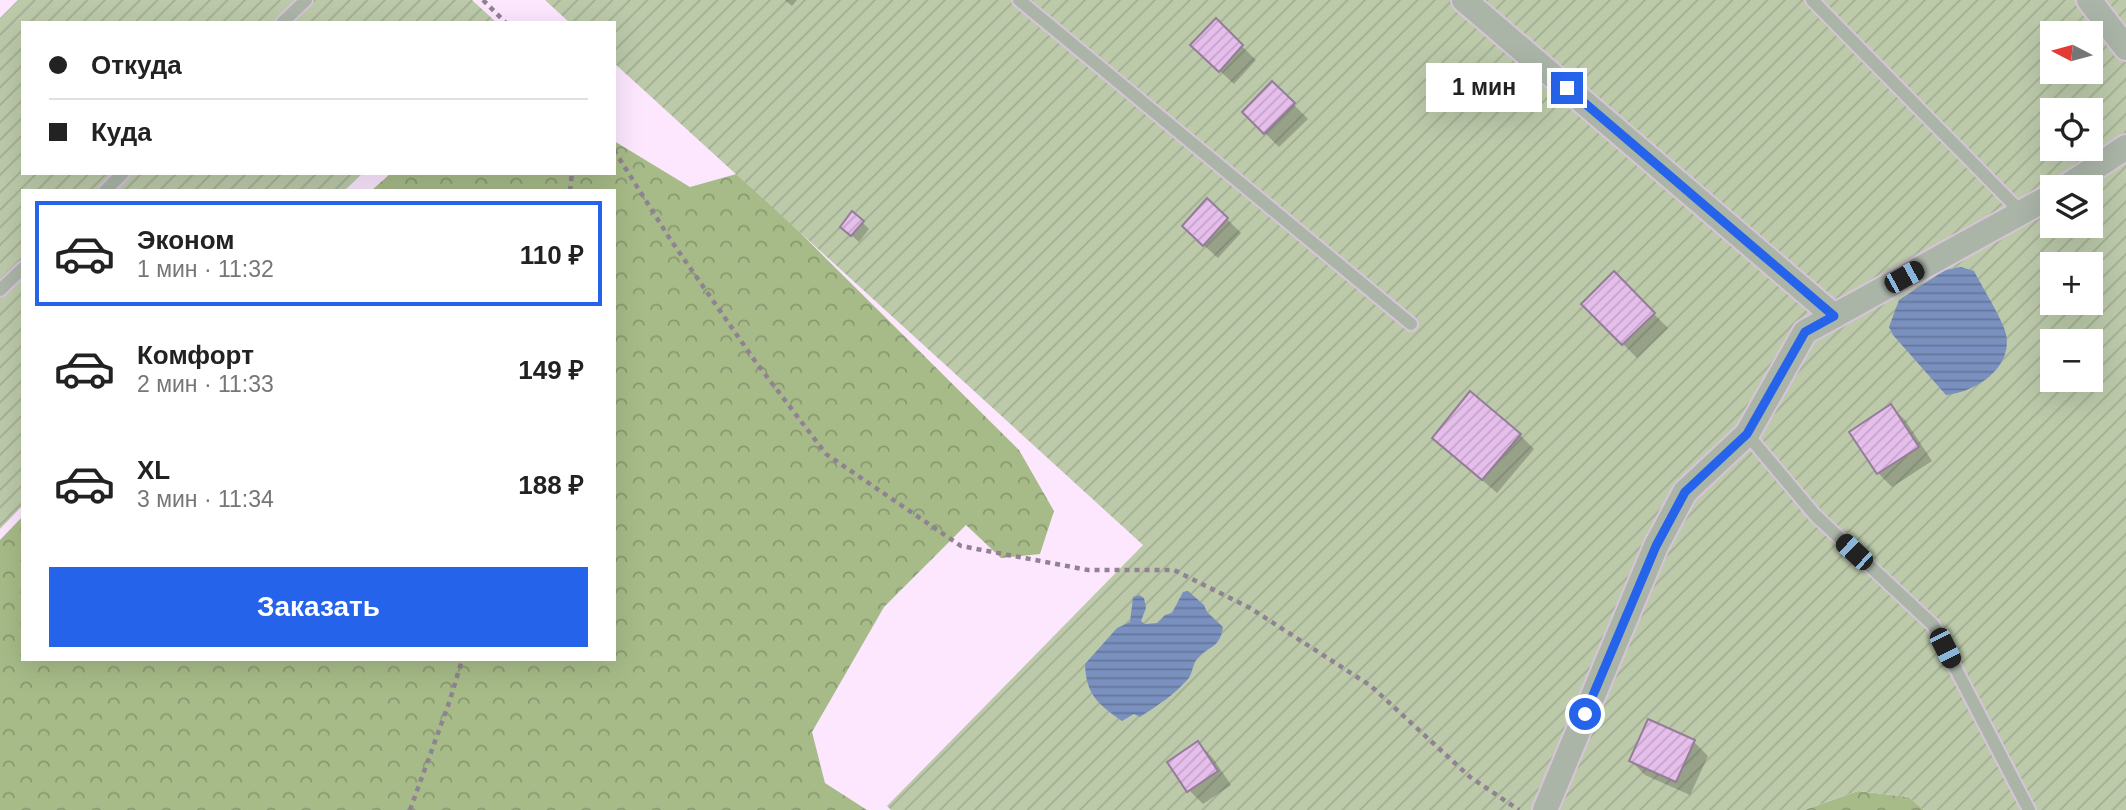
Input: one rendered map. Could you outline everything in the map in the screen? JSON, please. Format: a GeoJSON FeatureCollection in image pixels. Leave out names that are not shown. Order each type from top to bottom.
{"type":"FeatureCollection","features":[{"type":"Feature","properties":{"kind":"street"},"geometry":{"type":"LineString","coordinates":[[1464,0],[1834,316]]}},
{"type":"Feature","properties":{"kind":"street"},"geometry":{"type":"LineString","coordinates":[[2089,0],[2126,48]]}},
{"type":"Feature","properties":{"kind":"street"},"geometry":{"type":"LineString","coordinates":[[2084,175],[2126,147]]}},
{"type":"Feature","properties":{"kind":"street"},"geometry":{"type":"LineString","coordinates":[[1545,810],[1656,546],[1685,492],[1747,434],[1805,332],[2040,202]]}},
{"type":"Feature","properties":{"kind":"lane"},"geometry":{"type":"LineString","coordinates":[[284,21],[306,0]]}},
{"type":"Feature","properties":{"kind":"lane"},"geometry":{"type":"LineString","coordinates":[[1019,0],[1411,324]]}},
{"type":"Feature","properties":{"kind":"lane"},"geometry":{"type":"LineString","coordinates":[[1812,0],[2021,212]]}},
{"type":"Feature","properties":{"kind":"lane"},"geometry":{"type":"LineString","coordinates":[[107,189],[121,175]]}},
{"type":"Feature","properties":{"kind":"lane"},"geometry":{"type":"LineString","coordinates":[[0,290],[21,270]]}},
{"type":"Feature","properties":{"kind":"lane"},"geometry":{"type":"LineString","coordinates":[[1747,434],[1815,515],[1933,625],[2029,810]]}},
{"type":"Feature","properties":{"kind":"path"},"geometry":{"type":"LineString","coordinates":[[483,0],[504,21]]}},
{"type":"Feature","properties":{"kind":"path"},"geometry":{"type":"LineString","coordinates":[[616,153],[670,239],[755,361],[826,454],[961,546],[1088,570],[1174,570],[1250,608],[1371,686],[1470,777],[1519,810]]}},
{"type":"Feature","properties":{"kind":"path"},"geometry":{"type":"LineString","coordinates":[[410,810],[462,661]]}},
{"type":"Feature","properties":{"kind":"green space"},"geometry":{"type":"Polygon","coordinates":[[[18,0],[472,0],[495,21],[21,21],[21,175],[361,175],[346,189],[21,189],[21,507],[0,529],[0,18],[18,0]]]}},
{"type":"Feature","properties":{"kind":"green space"},"geometry":{"type":"Polygon","coordinates":[[[545,0],[2126,0],[2126,810],[1924,810],[1909,797],[1858,791],[1804,810],[891,810],[887,806],[1143,545],[616,65],[616,21],[568,21],[545,0]]]}},
{"type":"Feature","properties":{"kind":"green space"},"geometry":{"type":"Polygon","coordinates":[[[616,142],[690,187],[740,173],[1019,450],[1054,511],[1040,554],[1001,558],[966,525],[884,607],[812,732],[825,783],[867,810],[0,810],[0,540],[21,518],[21,661],[616,661],[616,189],[373,189],[389,175],[616,175],[616,142]]]}},
{"type":"Feature","properties":{"kind":"green space"},"geometry":{"type":"Polygon","coordinates":[[[1858,791],[1909,797],[1924,810],[1804,810],[1858,791]]]}},
{"type":"Feature","properties":{"kind":"water"},"geometry":{"type":"Polygon","coordinates":[[[1961,267],[1974,271],[2004,328],[2007,346],[2004,357],[1990,376],[1969,389],[1946,395],[1889,327],[1899,300],[1945,270],[1961,267]]]}},
{"type":"Feature","properties":{"kind":"water"},"geometry":{"type":"Polygon","coordinates":[[[1188,591],[1223,627],[1219,640],[1197,659],[1188,679],[1171,695],[1140,717],[1134,714],[1122,721],[1095,698],[1088,684],[1085,664],[1117,628],[1130,622],[1133,597],[1139,595],[1144,598],[1146,608],[1141,621],[1145,624],[1157,623],[1165,615],[1172,613],[1183,592],[1188,591]]]}},
{"type":"Feature","properties":{"kind":"building"},"geometry":{"type":"Polygon","coordinates":[[[1216,18],[1243,45],[1219,72],[1190,45],[1216,18]]]}},
{"type":"Feature","properties":{"kind":"building"},"geometry":{"type":"Polygon","coordinates":[[[1272,81],[1295,103],[1264,134],[1242,112],[1272,81]]]}},
{"type":"Feature","properties":{"kind":"building"},"geometry":{"type":"Polygon","coordinates":[[[1207,198],[1228,218],[1203,246],[1182,226],[1207,198]]]}},
{"type":"Feature","properties":{"kind":"building"},"geometry":{"type":"Polygon","coordinates":[[[852,211],[864,221],[851,236],[840,227],[852,211]]]}},
{"type":"Feature","properties":{"kind":"building"},"geometry":{"type":"Polygon","coordinates":[[[1614,271],[1655,313],[1622,345],[1581,304],[1614,271]]]}},
{"type":"Feature","properties":{"kind":"building"},"geometry":{"type":"Polygon","coordinates":[[[1470,391],[1521,434],[1482,480],[1432,438],[1470,391]]]}},
{"type":"Feature","properties":{"kind":"building"},"geometry":{"type":"Polygon","coordinates":[[[1891,404],[1919,447],[1877,474],[1849,432],[1891,404]]]}},
{"type":"Feature","properties":{"kind":"building"},"geometry":{"type":"Polygon","coordinates":[[[1648,719],[1695,740],[1676,782],[1629,761],[1648,719]]]}},
{"type":"Feature","properties":{"kind":"building"},"geometry":{"type":"Polygon","coordinates":[[[1198,741],[1218,771],[1187,792],[1167,762],[1198,741]]]}},
{"type":"Feature","properties":{"kind":"route"},"geometry":{"type":"LineString","coordinates":[[1567,88],[1834,316],[1805,332],[1747,434],[1685,492],[1656,546],[1585,714]]}}]}
